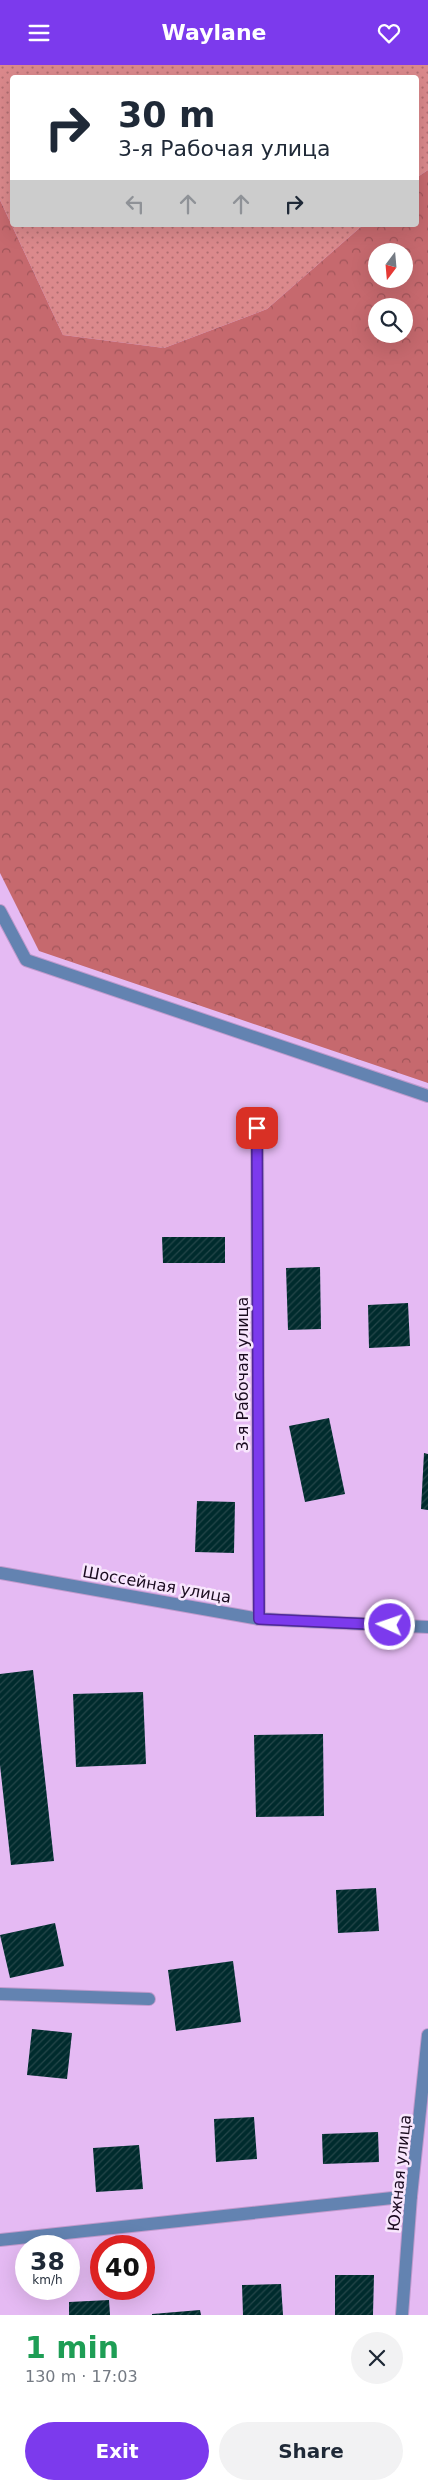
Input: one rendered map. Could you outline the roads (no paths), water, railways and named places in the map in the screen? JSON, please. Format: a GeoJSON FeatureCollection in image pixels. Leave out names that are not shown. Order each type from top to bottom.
{"type":"FeatureCollection","features":[{"type":"Feature","properties":{"kind":"street"},"geometry":{"type":"LineString","coordinates":[[0,911],[26,960],[428,1096]]}},
{"type":"Feature","properties":{"kind":"street","name":"3-я Рабочая улица"},"geometry":{"type":"LineString","coordinates":[[257,1128],[259,1619]]}},
{"type":"Feature","properties":{"kind":"street","name":"Шоссейная улица"},"geometry":{"type":"LineString","coordinates":[[0,1573],[259,1619],[428,1627]]}},
{"type":"Feature","properties":{"kind":"street"},"geometry":{"type":"LineString","coordinates":[[0,1993],[149,1999]]}},
{"type":"Feature","properties":{"kind":"street","name":"Южная улица"},"geometry":{"type":"LineString","coordinates":[[402,2315],[411,2196],[425,2109],[428,2035]]}},
{"type":"Feature","properties":{"kind":"street"},"geometry":{"type":"LineString","coordinates":[[0,2239],[411,2196]]}}]}
